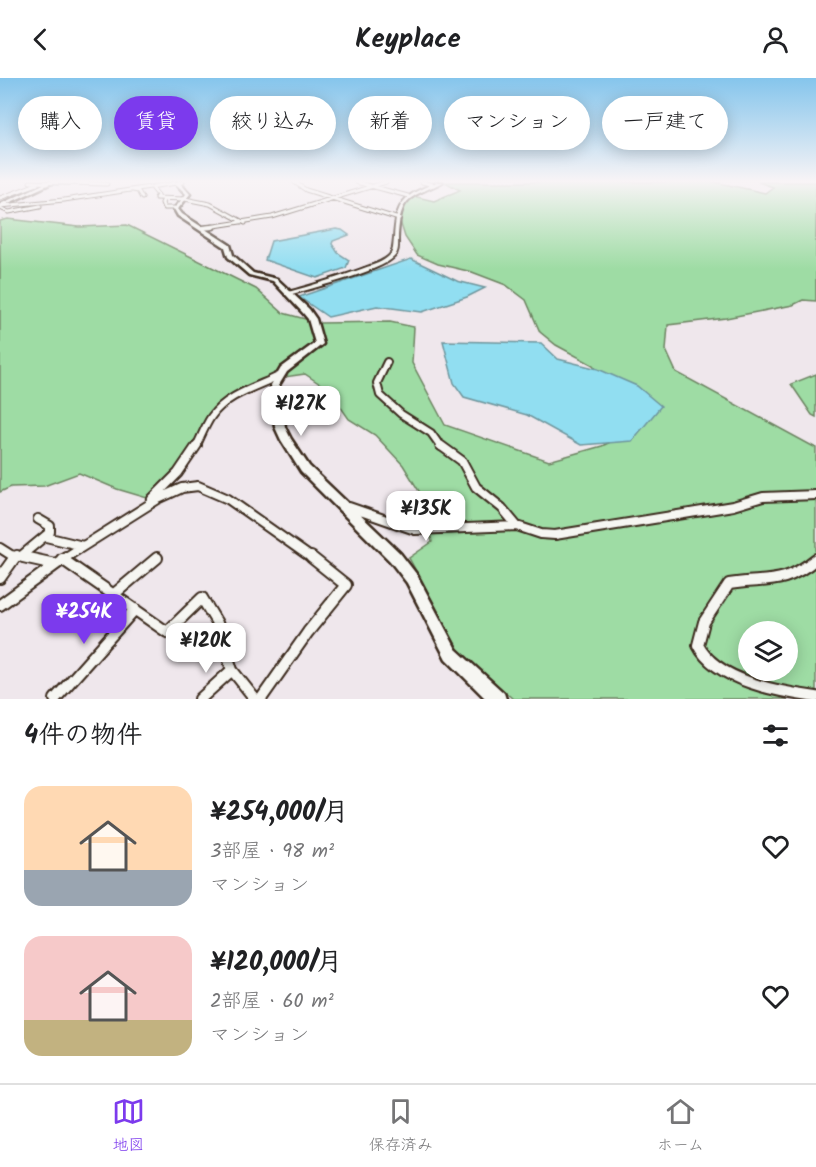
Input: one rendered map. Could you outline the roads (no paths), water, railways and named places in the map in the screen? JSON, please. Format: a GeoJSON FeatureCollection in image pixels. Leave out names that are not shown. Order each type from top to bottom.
{"type":"FeatureCollection","features":[{"type":"Feature","properties":{"kind":"main road"},"geometry":{"type":"LineString","coordinates":[[177,211],[228,246],[230,256],[251,274],[275,280],[312,319],[319,344],[279,376],[275,385],[280,427],[286,440],[305,469],[395,556],[412,579],[451,654],[498,699]]}},
{"type":"Feature","properties":{"kind":"street"},"geometry":{"type":"LineString","coordinates":[[223,211],[245,223]]}},
{"type":"Feature","properties":{"kind":"street"},"geometry":{"type":"LineString","coordinates":[[202,228],[245,223],[290,211]]}},
{"type":"Feature","properties":{"kind":"street"},"geometry":{"type":"LineString","coordinates":[[373,211],[399,219]]}},
{"type":"Feature","properties":{"kind":"street"},"geometry":{"type":"LineString","coordinates":[[287,294],[374,266],[391,258],[396,250],[400,211]]}},
{"type":"Feature","properties":{"kind":"street"},"geometry":{"type":"LineString","coordinates":[[387,362],[377,383],[380,395],[400,414],[430,433],[441,447],[462,461],[476,487],[502,508],[517,526]]}},
{"type":"Feature","properties":{"kind":"street"},"geometry":{"type":"LineString","coordinates":[[134,513],[164,489],[189,456],[213,414],[225,402],[279,376]]}},
{"type":"Feature","properties":{"kind":"street"},"geometry":{"type":"LineString","coordinates":[[0,605],[58,561],[134,513],[156,500],[197,485],[222,497],[339,577],[346,585],[308,632],[261,699]]}},
{"type":"Feature","properties":{"kind":"street"},"geometry":{"type":"LineString","coordinates":[[343,506],[415,530],[517,526],[541,534],[555,535],[733,506],[763,496],[815,495]]}},
{"type":"Feature","properties":{"kind":"street"},"geometry":{"type":"LineString","coordinates":[[0,578],[19,555],[50,532],[51,526],[38,519]]}},
{"type":"Feature","properties":{"kind":"street"},"geometry":{"type":"LineString","coordinates":[[46,537],[82,546]]}},
{"type":"Feature","properties":{"kind":"street"},"geometry":{"type":"LineString","coordinates":[[0,548],[10,555],[58,561],[135,609],[166,632],[202,598],[217,623],[232,670],[255,699]]}},
{"type":"Feature","properties":{"kind":"street"},"geometry":{"type":"LineString","coordinates":[[113,595],[157,558]]}},
{"type":"Feature","properties":{"kind":"street"},"geometry":{"type":"LineString","coordinates":[[816,559],[800,574],[786,579],[729,584],[705,621],[697,642],[700,653],[711,664],[727,673],[793,695],[816,697]]}},
{"type":"Feature","properties":{"kind":"street"},"geometry":{"type":"LineString","coordinates":[[55,699],[135,609]]}},
{"type":"Feature","properties":{"kind":"street"},"geometry":{"type":"LineString","coordinates":[[200,699],[232,670]]}},
{"type":"Feature","properties":{"kind":"water"},"geometry":{"type":"Polygon","coordinates":[[[336,229],[349,235],[333,241],[332,244],[338,253],[349,260],[346,268],[317,278],[265,260],[271,241],[336,229]]]}},
{"type":"Feature","properties":{"kind":"water"},"geometry":{"type":"Polygon","coordinates":[[[411,259],[457,281],[485,288],[467,297],[422,312],[377,306],[328,317],[299,297],[411,259]]]}},
{"type":"Feature","properties":{"kind":"water"},"geometry":{"type":"Polygon","coordinates":[[[443,341],[541,343],[558,359],[598,369],[637,386],[661,406],[632,441],[581,445],[527,415],[464,397],[454,383],[443,341]]]}}]}
